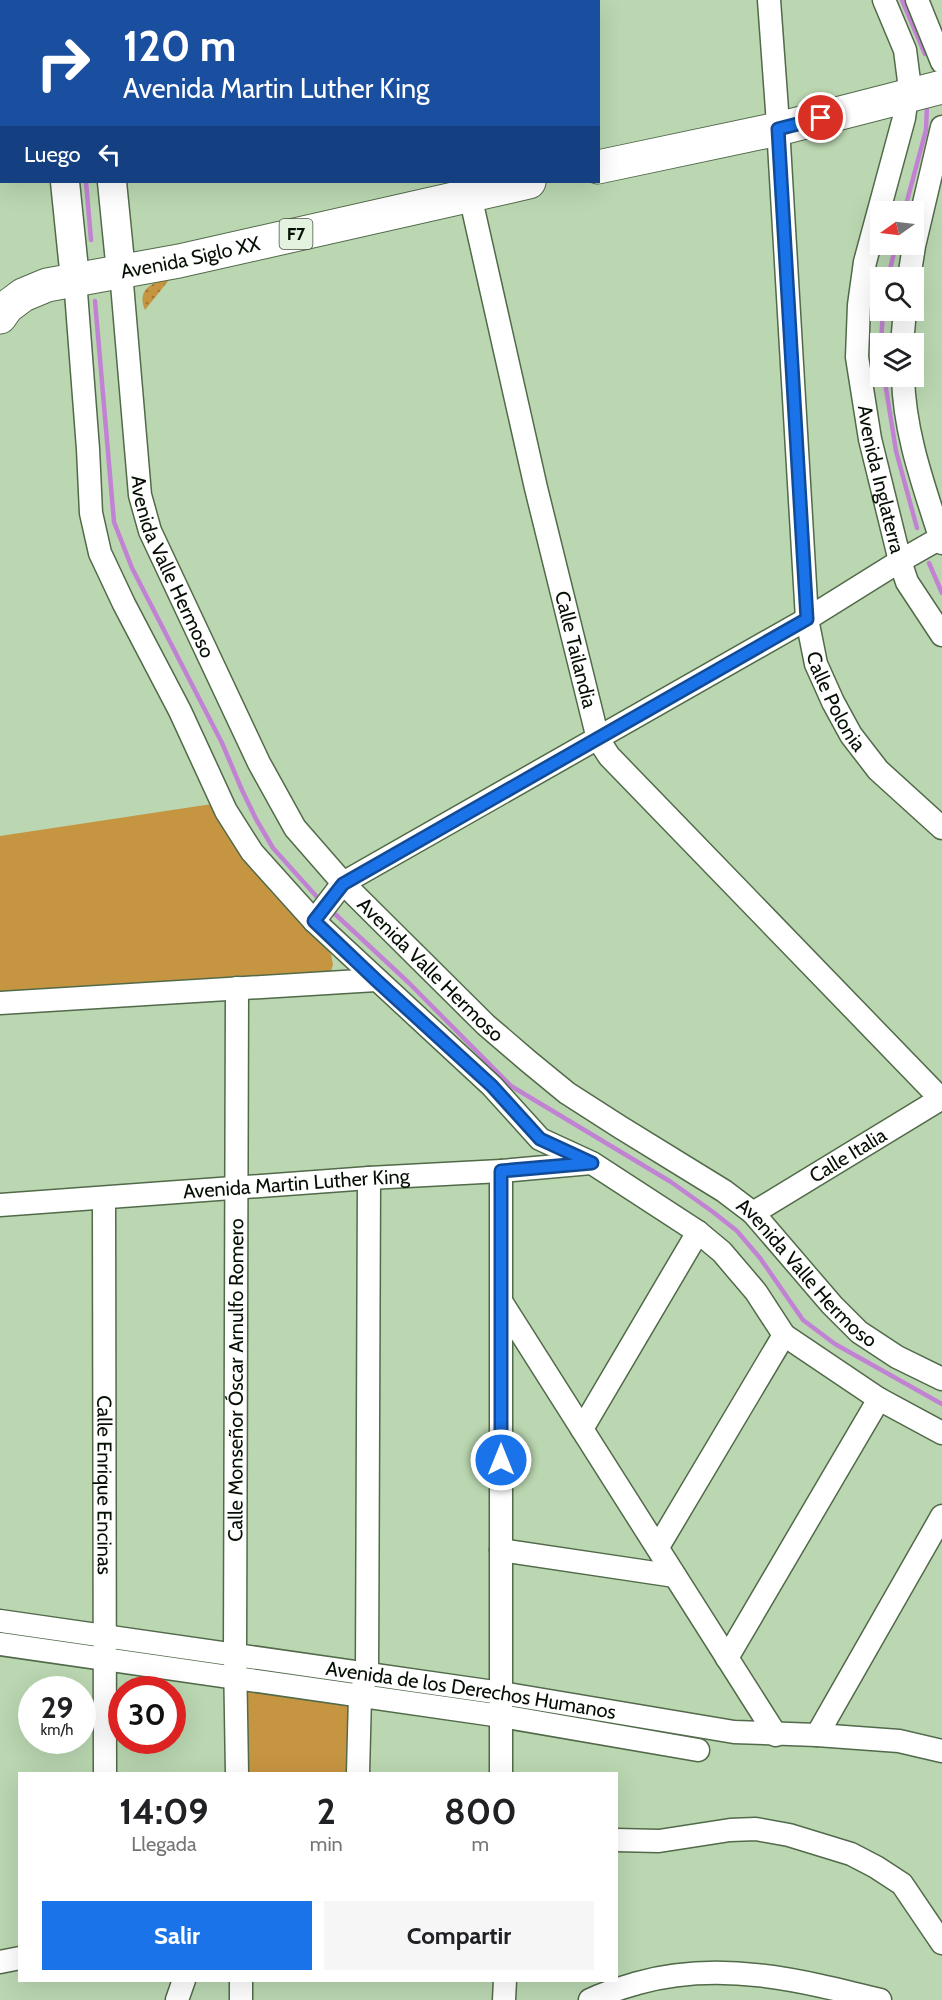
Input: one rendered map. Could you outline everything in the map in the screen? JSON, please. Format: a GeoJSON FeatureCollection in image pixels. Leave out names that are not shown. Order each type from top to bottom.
{"type":"FeatureCollection","features":[{"type":"Feature","properties":{"kind":"highway"},"geometry":{"type":"LineString","coordinates":[[600,166],[778,119],[908,88],[942,73]]}},
{"type":"Feature","properties":{"kind":"highway"},"geometry":{"type":"LineString","coordinates":[[908,88],[942,87]]}},
{"type":"Feature","properties":{"kind":"highway"},"geometry":{"type":"LineString","coordinates":[[600,152],[778,119]]}},
{"type":"Feature","properties":{"kind":"highway","name":"Avenida Siglo XX"},"geometry":{"type":"LineString","coordinates":[[0,284],[15,273],[120,264],[468,185],[508,183]]}},
{"type":"Feature","properties":{"kind":"highway","name":"Avenida Siglo XX"},"geometry":{"type":"LineString","coordinates":[[0,316],[23,295],[47,285],[73,269]]}},
{"type":"Feature","properties":{"kind":"main road"},"geometry":{"type":"LineString","coordinates":[[65,183],[73,269]]}},
{"type":"Feature","properties":{"kind":"main road","name":"Avenida Valle Hermoso"},"geometry":{"type":"LineString","coordinates":[[112,183],[120,264]]}},
{"type":"Feature","properties":{"kind":"street","name":"Calle Polonia"},"geometry":{"type":"LineString","coordinates":[[769,0],[807,619],[816,664],[851,735],[878,770],[942,827]]}},
{"type":"Feature","properties":{"kind":"street","name":"Avenida Inglaterra"},"geometry":{"type":"LineString","coordinates":[[884,0],[905,50],[908,88],[906,109],[865,262],[859,305],[857,357],[870,439],[900,561],[907,582],[942,635]]}},
{"type":"Feature","properties":{"kind":"street"},"geometry":{"type":"LineString","coordinates":[[917,0],[942,62]]}},
{"type":"Feature","properties":{"kind":"street"},"geometry":{"type":"LineString","coordinates":[[911,267],[942,127]]}},
{"type":"Feature","properties":{"kind":"street","name":"Calle Tailandia"},"geometry":{"type":"LineString","coordinates":[[468,185],[536,488],[598,739],[617,765],[941,1099]]}},
{"type":"Feature","properties":{"kind":"street","name":"Avenida Valle Hermoso"},"geometry":{"type":"LineString","coordinates":[[120,264],[140,495],[150,531],[259,764],[295,828],[343,884],[486,1025],[535,1068],[567,1093],[723,1191],[753,1213],[832,1305],[859,1332],[897,1357],[942,1379]]}},
{"type":"Feature","properties":{"kind":"street"},"geometry":{"type":"LineString","coordinates":[[73,269],[91,513],[100,553],[180,711],[226,811],[252,852],[314,921],[492,1086],[540,1139],[592,1163],[698,1232],[722,1252],[756,1292],[784,1335],[879,1399],[942,1433]]}},
{"type":"Feature","properties":{"kind":"street","name":"Avenida Inglaterra"},"geometry":{"type":"LineString","coordinates":[[903,387],[916,462],[941,539]]}},
{"type":"Feature","properties":{"kind":"street"},"geometry":{"type":"LineString","coordinates":[[314,921],[343,884],[807,619],[900,561],[941,539]]}},
{"type":"Feature","properties":{"kind":"street"},"geometry":{"type":"LineString","coordinates":[[0,1004],[376,980]]}},
{"type":"Feature","properties":{"kind":"street","name":"Calle Monseñor Óscar Arnulfo Romero"},"geometry":{"type":"LineString","coordinates":[[237,988],[237,1772]]}},
{"type":"Feature","properties":{"kind":"street","name":"Calle Italia"},"geometry":{"type":"LineString","coordinates":[[753,1213],[941,1099]]}},
{"type":"Feature","properties":{"kind":"street","name":"Avenida Martin Luther King"},"geometry":{"type":"LineString","coordinates":[[0,1206],[592,1163]]}},
{"type":"Feature","properties":{"kind":"street"},"geometry":{"type":"LineString","coordinates":[[501,1171],[501,1772]]}},
{"type":"Feature","properties":{"kind":"street"},"geometry":{"type":"LineString","coordinates":[[358,1772],[360,1696],[367,1674],[369,1178]]}},
{"type":"Feature","properties":{"kind":"street","name":"Calle Enrique Encinas"},"geometry":{"type":"LineString","coordinates":[[104,1199],[105,1772]]}},
{"type":"Feature","properties":{"kind":"street"},"geometry":{"type":"LineString","coordinates":[[582,1429],[698,1232]]}},
{"type":"Feature","properties":{"kind":"street"},"geometry":{"type":"LineString","coordinates":[[502,1303],[776,1735]]}},
{"type":"Feature","properties":{"kind":"street"},"geometry":{"type":"LineString","coordinates":[[658,1547],[784,1335]]}},
{"type":"Feature","properties":{"kind":"street"},"geometry":{"type":"LineString","coordinates":[[727,1658],[879,1399]]}},
{"type":"Feature","properties":{"kind":"street"},"geometry":{"type":"LineString","coordinates":[[817,1735],[942,1516]]}},
{"type":"Feature","properties":{"kind":"street"},"geometry":{"type":"LineString","coordinates":[[501,1550],[675,1576]]}},
{"type":"Feature","properties":{"kind":"street","name":"Avenida de los Derechos Humanos"},"geometry":{"type":"LineString","coordinates":[[0,1621],[105,1635],[360,1696],[501,1716],[698,1750]]}},
{"type":"Feature","properties":{"kind":"street","name":"Avenida de los Derechos Humanos"},"geometry":{"type":"LineString","coordinates":[[0,1644],[105,1658],[367,1674],[501,1693],[734,1732],[899,1741],[942,1750]]}},
{"type":"Feature","properties":{"kind":"street"},"geometry":{"type":"LineString","coordinates":[[618,1840],[659,1842],[730,1830],[756,1829],[789,1835],[851,1854],[902,1884],[942,1943]]}},
{"type":"Feature","properties":{"kind":"street"},"geometry":{"type":"LineString","coordinates":[[0,1962],[18,1958]]}},
{"type":"Feature","properties":{"kind":"street"},"geometry":{"type":"LineString","coordinates":[[601,1998],[663,1976],[702,1972],[735,1972],[807,1982],[880,2000]]}},
{"type":"Feature","properties":{"kind":"street"},"geometry":{"type":"LineString","coordinates":[[177,2000],[183,1982]]}},
{"type":"Feature","properties":{"kind":"street"},"geometry":{"type":"LineString","coordinates":[[241,1982],[241,2000]]}},
{"type":"Feature","properties":{"kind":"street"},"geometry":{"type":"LineString","coordinates":[[504,2000],[505,1982]]}},
{"type":"Feature","properties":{"kind":"shaded area"},"geometry":{"type":"Polygon","coordinates":[[[169,280],[145,310],[143,297],[147,288],[157,282],[169,280]]]}},
{"type":"Feature","properties":{"kind":"shaded area"},"geometry":{"type":"Polygon","coordinates":[[[212,804],[257,875],[331,954],[333,965],[330,974],[0,1002],[0,836],[212,804]]]}},
{"type":"Feature","properties":{"kind":"shaded area"},"geometry":{"type":"Polygon","coordinates":[[[247,1688],[348,1703],[351,1708],[352,1772],[244,1772],[247,1688]]]}},
{"type":"Feature","properties":{"kind":"waterway"},"geometry":{"type":"LineString","coordinates":[[902,0],[925,54]]}},
{"type":"Feature","properties":{"kind":"waterway"},"geometry":{"type":"LineString","coordinates":[[907,201],[926,130],[927,105]]}},
{"type":"Feature","properties":{"kind":"waterway"},"geometry":{"type":"LineString","coordinates":[[86,183],[91,240]]}},
{"type":"Feature","properties":{"kind":"waterway"},"geometry":{"type":"LineString","coordinates":[[891,267],[893,255]]}},
{"type":"Feature","properties":{"kind":"waterway"},"geometry":{"type":"LineString","coordinates":[[95,301],[114,522],[132,568],[222,743],[256,819],[273,848],[317,897]]}},
{"type":"Feature","properties":{"kind":"waterway"},"geometry":{"type":"LineString","coordinates":[[882,321],[882,333]]}},
{"type":"Feature","properties":{"kind":"waterway"},"geometry":{"type":"LineString","coordinates":[[886,387],[896,451],[917,528]]}},
{"type":"Feature","properties":{"kind":"waterway"},"geometry":{"type":"LineString","coordinates":[[929,563],[942,593]]}},
{"type":"Feature","properties":{"kind":"waterway"},"geometry":{"type":"LineString","coordinates":[[335,914],[409,983],[511,1086],[671,1182],[713,1212],[737,1231],[760,1258],[803,1320],[835,1344],[942,1404]]}},
{"type":"Feature","properties":{"kind":"route"},"geometry":{"type":"LineString","coordinates":[[501,1460],[501,1171],[592,1163],[540,1139],[492,1086],[314,921],[343,884],[807,619],[778,129],[821,118]]}}]}
